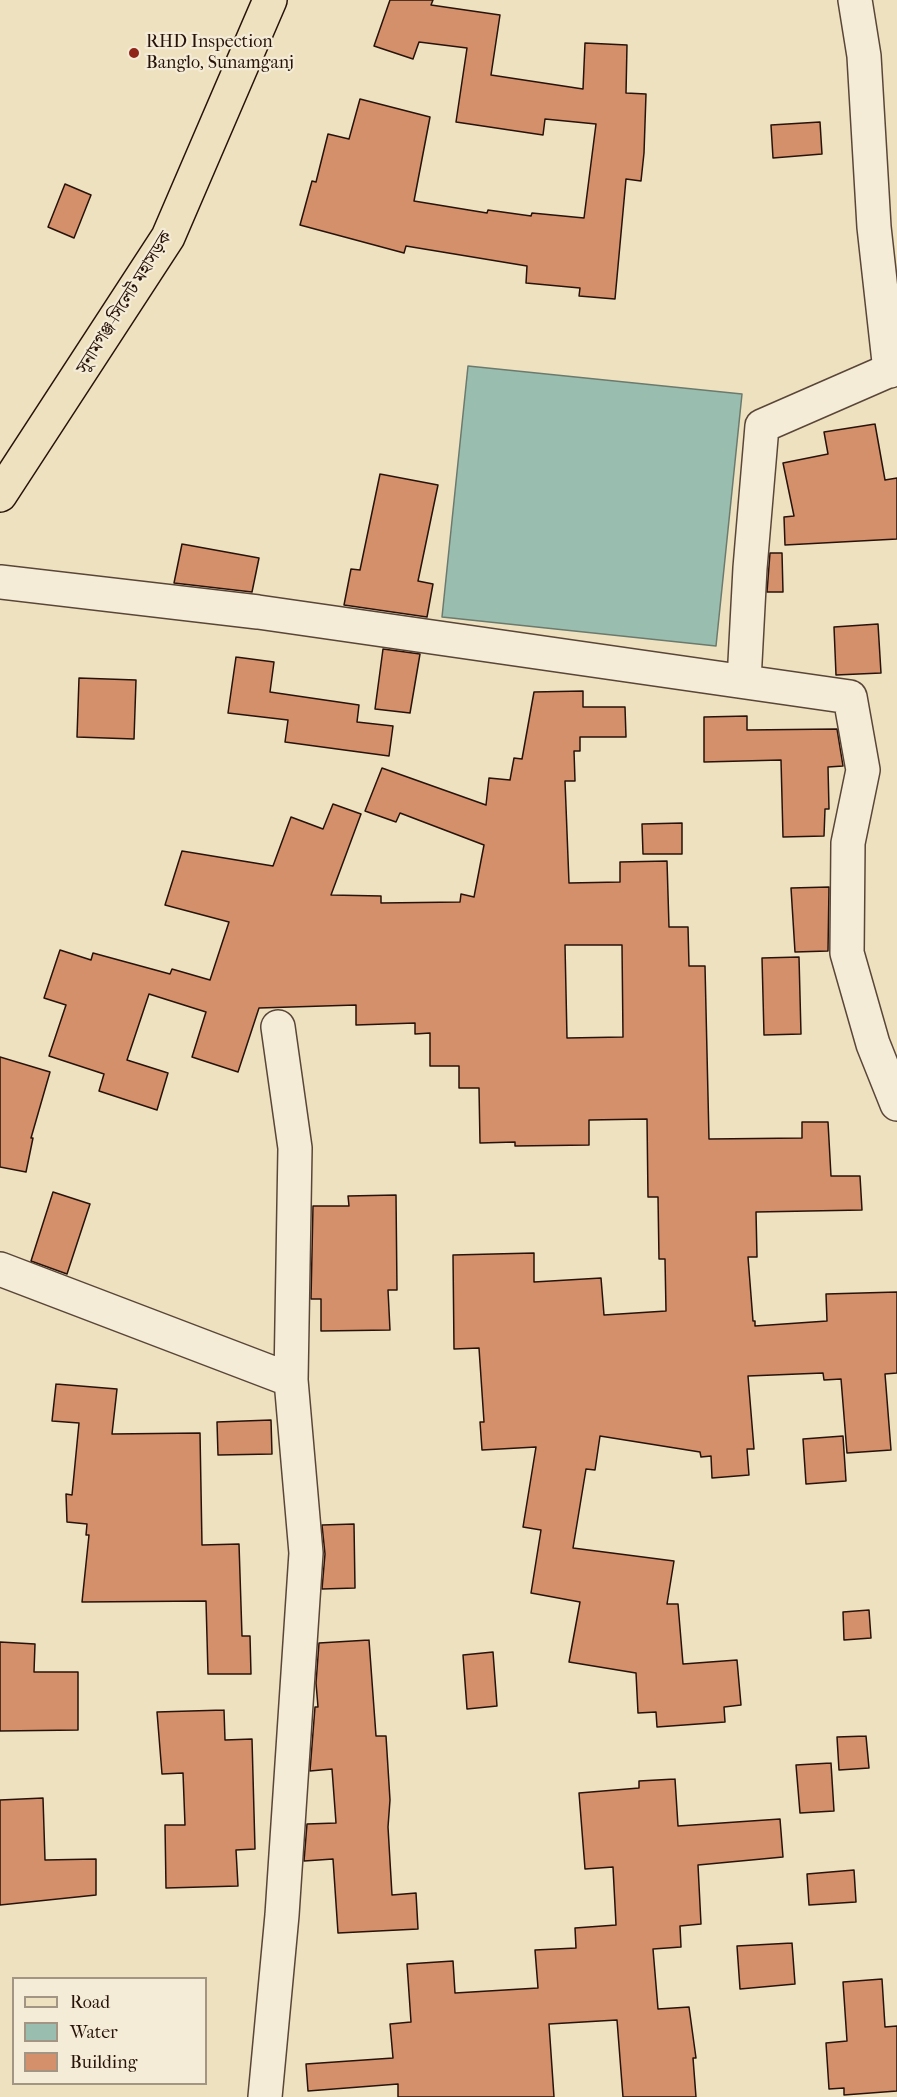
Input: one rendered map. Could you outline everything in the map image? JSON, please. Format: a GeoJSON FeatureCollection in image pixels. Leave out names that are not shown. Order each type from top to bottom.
{"type":"FeatureCollection","features":[{"type":"Feature","properties":{"kind":"main road","name":"সুনামগঞ্জ-সিলেট মহাসড়ক"},"geometry":{"type":"LineString","coordinates":[[0,495],[168,237],[270,0]]}},
{"type":"Feature","properties":{"kind":"street"},"geometry":{"type":"LineString","coordinates":[[744,681],[750,568],[762,426],[893,369],[874,227],[864,56],[855,0]]}},
{"type":"Feature","properties":{"kind":"street"},"geometry":{"type":"LineString","coordinates":[[0,582],[258,612],[850,697],[862,770],[848,843],[847,953],[873,1044],[897,1104]]}},
{"type":"Feature","properties":{"kind":"street"},"geometry":{"type":"LineString","coordinates":[[265,2097],[282,1915],[306,1553],[291,1380],[295,1148],[278,1027]]}},
{"type":"Feature","properties":{"kind":"street"},"geometry":{"type":"LineString","coordinates":[[0,1269],[291,1380]]}},
{"type":"Feature","properties":{"kind":"water"},"geometry":{"type":"Polygon","coordinates":[[[468,366],[742,394],[716,646],[442,617],[468,366]]]}},
{"type":"Feature","properties":{"kind":"building"},"geometry":{"type":"Polygon","coordinates":[[[390,0],[433,0],[431,5],[500,15],[491,75],[583,89],[585,43],[627,45],[626,93],[646,94],[644,153],[641,181],[626,179],[615,299],[579,296],[580,288],[526,283],[527,266],[406,246],[404,253],[300,225],[312,181],[316,182],[328,134],[349,139],[360,99],[430,117],[414,201],[487,213],[488,210],[531,216],[532,213],[584,218],[596,124],[545,119],[543,135],[456,122],[467,48],[419,42],[413,59],[374,46],[390,0]]]}},
{"type":"Feature","properties":{"kind":"building"},"geometry":{"type":"Polygon","coordinates":[[[820,122],[822,154],[773,158],[771,125],[820,122]]]}},
{"type":"Feature","properties":{"kind":"building"},"geometry":{"type":"Polygon","coordinates":[[[65,184],[91,195],[74,238],[48,227],[65,184]]]}},
{"type":"Feature","properties":{"kind":"building"},"geometry":{"type":"Polygon","coordinates":[[[875,424],[885,480],[897,478],[897,539],[785,545],[784,517],[794,516],[783,463],[828,454],[824,432],[875,424]]]}},
{"type":"Feature","properties":{"kind":"building"},"geometry":{"type":"Polygon","coordinates":[[[380,474],[438,485],[418,581],[433,584],[427,617],[344,605],[351,569],[360,570],[380,474]]]}},
{"type":"Feature","properties":{"kind":"building"},"geometry":{"type":"Polygon","coordinates":[[[182,544],[259,558],[252,592],[174,583],[182,544]]]}},
{"type":"Feature","properties":{"kind":"building"},"geometry":{"type":"Polygon","coordinates":[[[770,553],[782,553],[783,592],[767,592],[770,553]]]}},
{"type":"Feature","properties":{"kind":"building"},"geometry":{"type":"Polygon","coordinates":[[[878,624],[881,673],[836,675],[834,627],[878,624]]]}},
{"type":"Feature","properties":{"kind":"building"},"geometry":{"type":"Polygon","coordinates":[[[383,649],[420,654],[410,713],[375,709],[383,649]]]}},
{"type":"Feature","properties":{"kind":"building"},"geometry":{"type":"Polygon","coordinates":[[[236,657],[274,662],[270,692],[359,705],[357,722],[393,726],[389,756],[285,742],[288,720],[228,713],[236,657]]]}},
{"type":"Feature","properties":{"kind":"building"},"geometry":{"type":"Polygon","coordinates":[[[79,678],[136,680],[134,739],[77,737],[79,678]]]}},
{"type":"Feature","properties":{"kind":"building"},"geometry":{"type":"Polygon","coordinates":[[[583,691],[583,707],[625,707],[626,737],[580,737],[580,751],[574,751],[575,781],[565,781],[569,883],[620,882],[620,862],[667,861],[669,927],[688,927],[689,966],[705,966],[709,1139],[802,1138],[802,1122],[828,1122],[831,1176],[860,1176],[862,1210],[756,1212],[757,1257],[748,1257],[755,1326],[827,1321],[826,1294],[897,1292],[897,1373],[885,1374],[891,1450],[847,1453],[841,1379],[824,1380],[823,1373],[748,1376],[754,1449],[747,1449],[749,1475],[712,1478],[711,1456],[701,1457],[700,1452],[600,1436],[595,1470],[586,1469],[573,1548],[674,1561],[667,1604],[678,1604],[683,1664],[737,1660],[741,1705],[724,1707],[725,1722],[657,1727],[656,1712],[638,1713],[636,1673],[569,1662],[580,1602],[531,1593],[541,1530],[523,1527],[536,1447],[482,1450],[480,1422],[484,1422],[479,1348],[454,1349],[453,1255],[534,1253],[534,1282],[601,1278],[604,1315],[666,1311],[665,1259],[659,1259],[658,1197],[648,1197],[647,1119],[589,1120],[589,1145],[515,1146],[515,1142],[480,1143],[479,1088],[459,1088],[459,1066],[430,1066],[430,1033],[415,1034],[415,1023],[356,1025],[356,1005],[259,1008],[238,1072],[192,1057],[206,1012],[149,994],[127,1060],[168,1073],[157,1110],[99,1091],[104,1074],[49,1056],[66,1005],[44,998],[60,950],[91,960],[93,953],[170,974],[172,969],[210,980],[229,922],[165,905],[182,851],[273,866],[291,817],[323,829],[333,804],[361,814],[331,895],[381,896],[381,903],[460,902],[461,894],[474,897],[484,845],[400,813],[396,822],[365,811],[382,768],[486,805],[489,778],[510,780],[514,758],[522,759],[534,692],[583,691]],[[565,945],[567,1038],[623,1037],[622,945],[565,945]]]}},
{"type":"Feature","properties":{"kind":"building"},"geometry":{"type":"Polygon","coordinates":[[[747,716],[747,730],[837,729],[843,766],[828,767],[829,809],[825,809],[824,836],[783,837],[781,760],[704,762],[704,717],[747,716]]]}},
{"type":"Feature","properties":{"kind":"building"},"geometry":{"type":"Polygon","coordinates":[[[682,823],[682,854],[643,854],[642,824],[682,823]]]}},
{"type":"Feature","properties":{"kind":"building"},"geometry":{"type":"Polygon","coordinates":[[[829,887],[828,951],[795,952],[791,888],[829,887]]]}},
{"type":"Feature","properties":{"kind":"building"},"geometry":{"type":"Polygon","coordinates":[[[799,957],[801,1034],[764,1035],[762,958],[799,957]]]}},
{"type":"Feature","properties":{"kind":"building"},"geometry":{"type":"Polygon","coordinates":[[[0,1057],[50,1072],[31,1138],[33,1138],[26,1172],[0,1167],[0,1057]]]}},
{"type":"Feature","properties":{"kind":"building"},"geometry":{"type":"Polygon","coordinates":[[[53,1192],[90,1204],[67,1274],[31,1261],[53,1192]]]}},
{"type":"Feature","properties":{"kind":"building"},"geometry":{"type":"Polygon","coordinates":[[[396,1195],[397,1290],[388,1290],[390,1330],[321,1331],[321,1299],[311,1299],[313,1206],[349,1206],[348,1196],[396,1195]]]}},
{"type":"Feature","properties":{"kind":"building"},"geometry":{"type":"Polygon","coordinates":[[[56,1384],[117,1389],[112,1434],[200,1433],[202,1545],[239,1544],[242,1636],[250,1636],[251,1674],[208,1674],[206,1601],[82,1602],[89,1535],[86,1535],[87,1524],[67,1522],[66,1494],[72,1495],[79,1423],[52,1421],[56,1384]]]}},
{"type":"Feature","properties":{"kind":"building"},"geometry":{"type":"Polygon","coordinates":[[[271,1420],[272,1454],[218,1455],[217,1422],[271,1420]]]}},
{"type":"Feature","properties":{"kind":"building"},"geometry":{"type":"Polygon","coordinates":[[[843,1436],[846,1481],[806,1484],[803,1439],[843,1436]]]}},
{"type":"Feature","properties":{"kind":"building"},"geometry":{"type":"Polygon","coordinates":[[[354,1524],[355,1588],[322,1589],[325,1554],[322,1525],[354,1524]]]}},
{"type":"Feature","properties":{"kind":"building"},"geometry":{"type":"Polygon","coordinates":[[[869,1610],[871,1638],[844,1640],[843,1612],[869,1610]]]}},
{"type":"Feature","properties":{"kind":"building"},"geometry":{"type":"Polygon","coordinates":[[[369,1640],[376,1736],[386,1736],[392,1895],[416,1893],[418,1929],[338,1933],[333,1859],[304,1861],[307,1824],[336,1823],[332,1769],[310,1771],[315,1707],[318,1707],[316,1683],[319,1643],[369,1640]]]}},
{"type":"Feature","properties":{"kind":"building"},"geometry":{"type":"Polygon","coordinates":[[[0,1642],[35,1644],[34,1672],[78,1672],[78,1730],[0,1731],[0,1642]]]}},
{"type":"Feature","properties":{"kind":"building"},"geometry":{"type":"Polygon","coordinates":[[[493,1652],[497,1706],[467,1709],[463,1655],[493,1652]]]}},
{"type":"Feature","properties":{"kind":"building"},"geometry":{"type":"Polygon","coordinates":[[[224,1710],[225,1740],[252,1739],[255,1849],[236,1850],[238,1886],[166,1888],[165,1825],[185,1825],[183,1773],[162,1774],[157,1712],[224,1710]]]}},
{"type":"Feature","properties":{"kind":"building"},"geometry":{"type":"Polygon","coordinates":[[[866,1736],[869,1768],[839,1770],[837,1737],[866,1736]]]}},
{"type":"Feature","properties":{"kind":"building"},"geometry":{"type":"Polygon","coordinates":[[[831,1763],[834,1811],[800,1813],[796,1765],[831,1763]]]}},
{"type":"Feature","properties":{"kind":"building"},"geometry":{"type":"Polygon","coordinates":[[[675,1779],[678,1826],[780,1819],[783,1857],[698,1865],[701,1924],[680,1926],[681,1947],[653,1949],[658,2009],[689,2007],[696,2058],[693,2058],[696,2097],[623,2097],[617,2020],[549,2024],[554,2097],[398,2097],[398,2084],[308,2091],[306,2064],[393,2058],[390,2024],[411,2022],[407,1964],[453,1961],[455,1993],[538,1988],[535,1950],[576,1948],[575,1928],[616,1925],[613,1867],[585,1869],[579,1793],[639,1788],[639,1781],[675,1779]]]}},
{"type":"Feature","properties":{"kind":"building"},"geometry":{"type":"Polygon","coordinates":[[[43,1798],[45,1860],[96,1859],[96,1895],[0,1905],[0,1800],[43,1798]]]}},
{"type":"Feature","properties":{"kind":"building"},"geometry":{"type":"Polygon","coordinates":[[[854,1870],[856,1902],[809,1905],[807,1874],[854,1870]]]}},
{"type":"Feature","properties":{"kind":"building"},"geometry":{"type":"Polygon","coordinates":[[[792,1943],[795,1984],[740,1989],[737,1946],[792,1943]]]}},
{"type":"Feature","properties":{"kind":"building"},"geometry":{"type":"Polygon","coordinates":[[[882,1979],[885,2027],[897,2026],[897,2091],[844,2095],[844,2088],[829,2089],[826,2043],[847,2041],[843,1982],[882,1979]]]}},
{"type":"Feature","properties":{"kind":"place","name":"RHD Inspection Banglo, Sunamganj"},"geometry":{"type":"Point","coordinates":[134,53]}}]}
